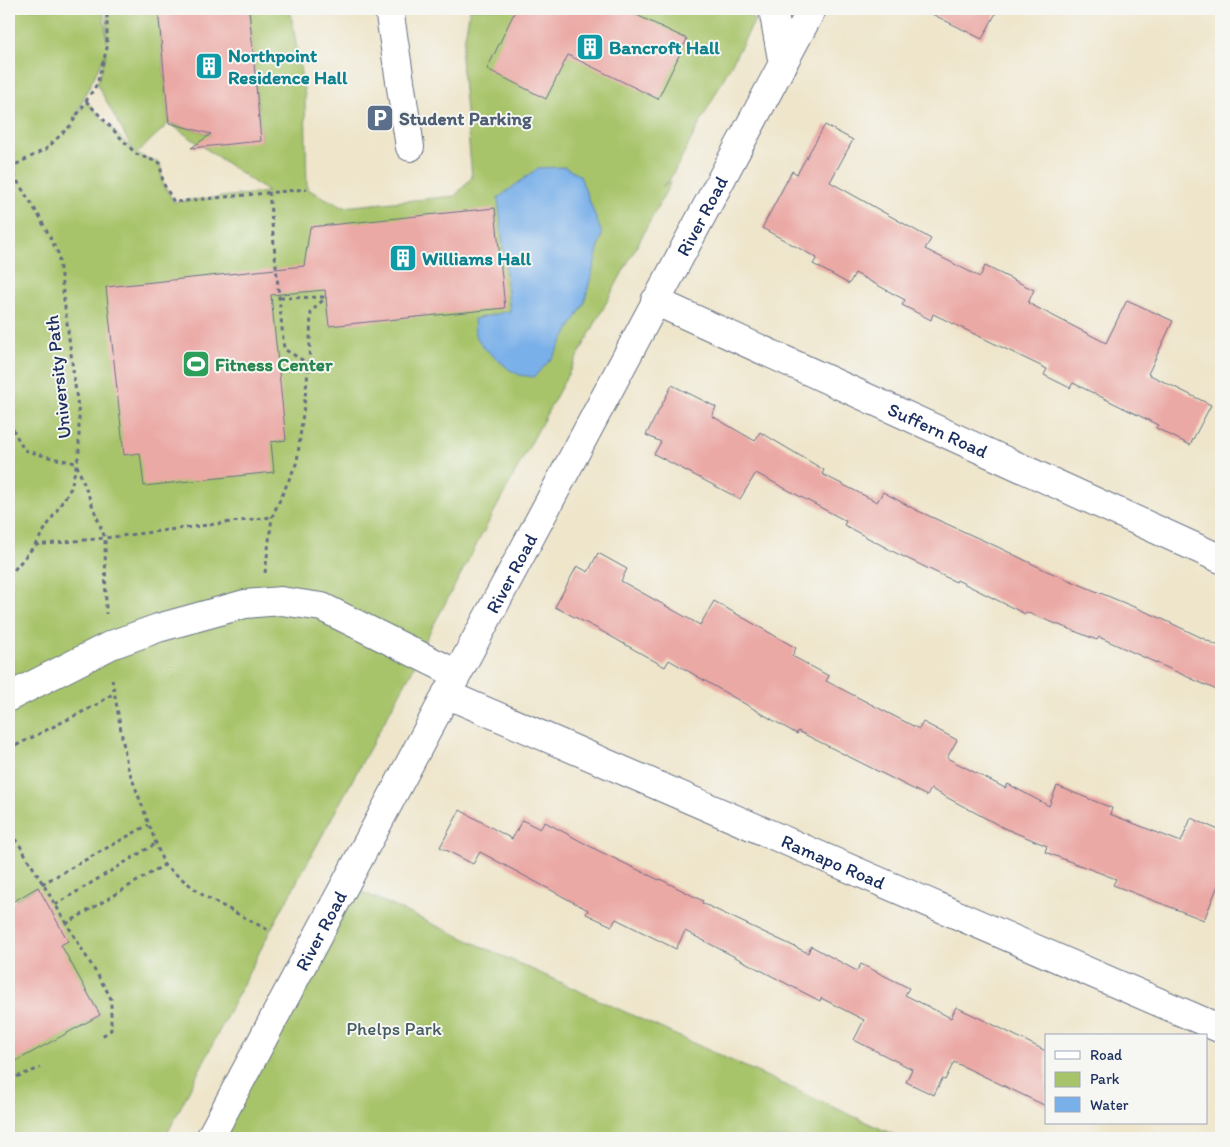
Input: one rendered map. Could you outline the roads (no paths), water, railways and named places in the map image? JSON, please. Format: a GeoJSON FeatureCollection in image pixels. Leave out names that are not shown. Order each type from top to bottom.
{"type":"FeatureCollection","features":[{"type":"Feature","properties":{"kind":"street"},"geometry":{"type":"LineString","coordinates":[[389,9],[410,147]]}},
{"type":"Feature","properties":{"kind":"street"},"geometry":{"type":"LineString","coordinates":[[773,9],[782,65]]}},
{"type":"Feature","properties":{"kind":"street","name":"River Road"},"geometry":{"type":"LineString","coordinates":[[210,1138],[812,9]]}},
{"type":"Feature","properties":{"kind":"street","name":"Suffern Road"},"geometry":{"type":"LineString","coordinates":[[655,301],[1221,558]]}},
{"type":"Feature","properties":{"kind":"street","name":"Ramapo Road"},"geometry":{"type":"LineString","coordinates":[[9,697],[56,671],[111,645],[158,628],[245,604],[281,601],[322,607],[452,684],[1221,1029]]}},
{"type":"Feature","properties":{"kind":"water"},"geometry":{"type":"Polygon","coordinates":[[[565,167],[580,176],[602,234],[584,304],[553,357],[534,377],[520,375],[510,370],[483,347],[475,335],[474,319],[510,311],[498,198],[538,168],[565,167]]]}},
{"type":"Feature","properties":{"kind":"place","name":"Bancroft Hall"},"geometry":{"type":"Point","coordinates":[590,47]}},
{"type":"Feature","properties":{"kind":"place","name":"Northpoint Residence Hall"},"geometry":{"type":"Point","coordinates":[209,66]}},
{"type":"Feature","properties":{"kind":"place","name":"Student Parking"},"geometry":{"type":"Point","coordinates":[380,118]}},
{"type":"Feature","properties":{"kind":"place","name":"Williams Hall"},"geometry":{"type":"Point","coordinates":[403,258]}},
{"type":"Feature","properties":{"kind":"place","name":"Fitness Center"},"geometry":{"type":"Point","coordinates":[196,364]}},
{"type":"Feature","properties":{"kind":"park label","name":"Phelps Park"},"geometry":{"type":"Point","coordinates":[394,1028]}}]}
